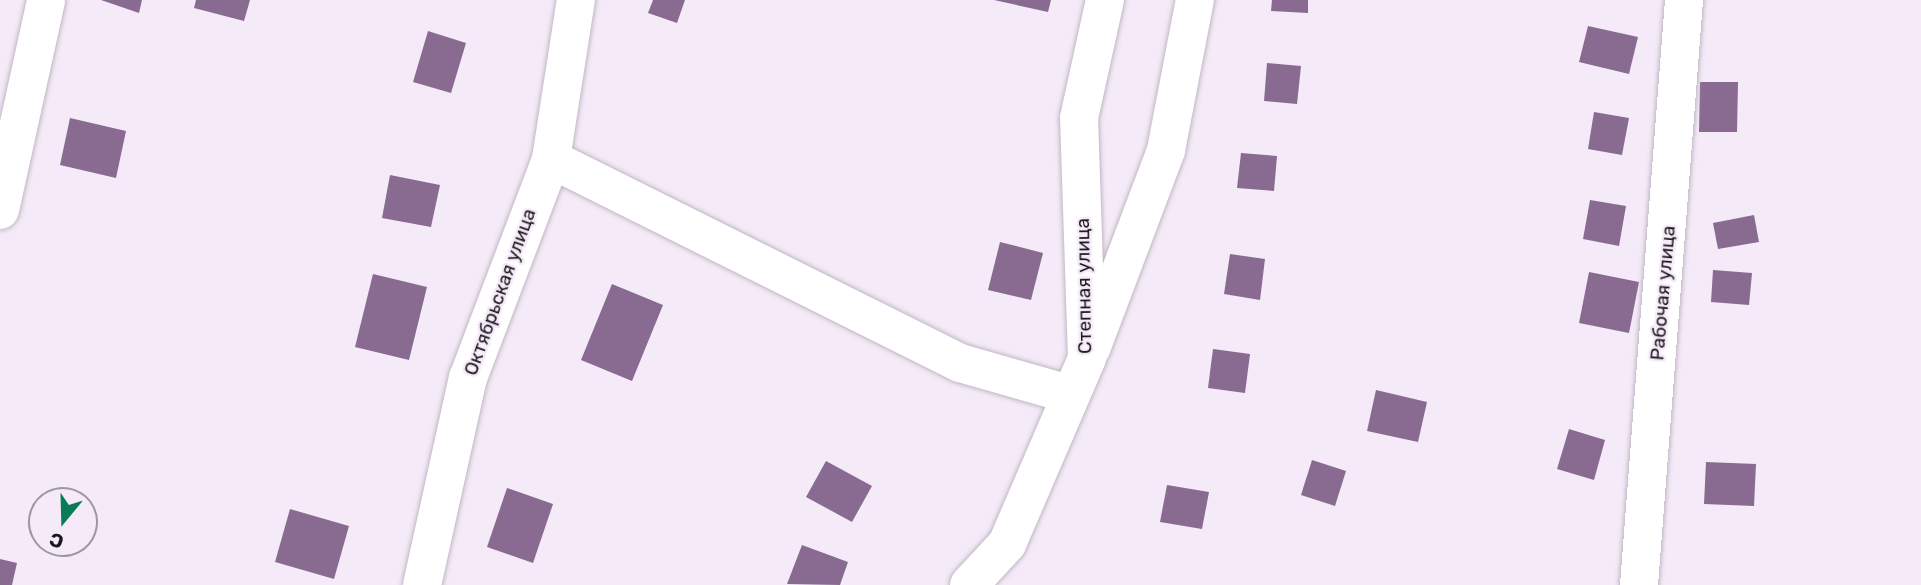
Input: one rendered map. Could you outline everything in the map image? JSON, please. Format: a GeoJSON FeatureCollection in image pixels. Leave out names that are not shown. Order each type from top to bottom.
{"type":"FeatureCollection","features":[{"type":"Feature","properties":{"kind":"street"},"geometry":{"type":"LineString","coordinates":[[0,210],[46,0]]}},
{"type":"Feature","properties":{"kind":"street","name":"Октябрьская улица"},"geometry":{"type":"LineString","coordinates":[[422,585],[468,378],[551,159],[576,0]]}},
{"type":"Feature","properties":{"kind":"street","name":"Степная улица"},"geometry":{"type":"LineString","coordinates":[[969,585],[1007,544],[1040,477],[1069,394],[1087,358],[1079,118],[1105,0]]}},
{"type":"Feature","properties":{"kind":"street"},"geometry":{"type":"LineString","coordinates":[[1087,358],[1129,261],[1166,150],[1195,0]]}},
{"type":"Feature","properties":{"kind":"street","name":"Рабочая улица"},"geometry":{"type":"LineString","coordinates":[[1639,585],[1684,0]]}},
{"type":"Feature","properties":{"kind":"street"},"geometry":{"type":"LineString","coordinates":[[551,159],[960,363],[1069,394]]}},
{"type":"Feature","properties":{"kind":"building"},"geometry":{"type":"Polygon","coordinates":[[[101,0],[142,0],[139,13],[101,0]]]}},
{"type":"Feature","properties":{"kind":"building"},"geometry":{"type":"Polygon","coordinates":[[[196,0],[250,0],[244,21],[194,8],[196,0]]]}},
{"type":"Feature","properties":{"kind":"building"},"geometry":{"type":"Polygon","coordinates":[[[653,0],[685,0],[677,23],[648,13],[653,0]]]}},
{"type":"Feature","properties":{"kind":"building"},"geometry":{"type":"Polygon","coordinates":[[[994,0],[1051,0],[1048,12],[994,0]]]}},
{"type":"Feature","properties":{"kind":"building"},"geometry":{"type":"Polygon","coordinates":[[[1272,0],[1308,0],[1308,13],[1271,11],[1272,0]]]}},
{"type":"Feature","properties":{"kind":"building"},"geometry":{"type":"Polygon","coordinates":[[[1588,26],[1638,37],[1629,74],[1579,62],[1588,26]]]}},
{"type":"Feature","properties":{"kind":"building"},"geometry":{"type":"Polygon","coordinates":[[[428,31],[466,43],[451,93],[413,82],[428,31]]]}},
{"type":"Feature","properties":{"kind":"building"},"geometry":{"type":"Polygon","coordinates":[[[1267,63],[1301,66],[1297,104],[1264,101],[1267,63]]]}},
{"type":"Feature","properties":{"kind":"building"},"geometry":{"type":"Polygon","coordinates":[[[1700,82],[1738,82],[1737,132],[1699,132],[1700,82]]]}},
{"type":"Feature","properties":{"kind":"building"},"geometry":{"type":"Polygon","coordinates":[[[1594,112],[1629,118],[1622,155],[1588,149],[1594,112]]]}},
{"type":"Feature","properties":{"kind":"building"},"geometry":{"type":"Polygon","coordinates":[[[70,118],[126,131],[116,178],[60,165],[70,118]]]}},
{"type":"Feature","properties":{"kind":"building"},"geometry":{"type":"Polygon","coordinates":[[[1241,153],[1277,156],[1274,191],[1237,188],[1241,153]]]}},
{"type":"Feature","properties":{"kind":"building"},"geometry":{"type":"Polygon","coordinates":[[[390,175],[440,185],[431,227],[382,218],[390,175]]]}},
{"type":"Feature","properties":{"kind":"building"},"geometry":{"type":"Polygon","coordinates":[[[1590,200],[1626,206],[1619,246],[1583,239],[1590,200]]]}},
{"type":"Feature","properties":{"kind":"building"},"geometry":{"type":"Polygon","coordinates":[[[1754,215],[1759,242],[1718,249],[1713,223],[1754,215]]]}},
{"type":"Feature","properties":{"kind":"building"},"geometry":{"type":"Polygon","coordinates":[[[1000,242],[1043,253],[1031,300],[988,290],[1000,242]]]}},
{"type":"Feature","properties":{"kind":"building"},"geometry":{"type":"Polygon","coordinates":[[[1230,254],[1265,259],[1260,300],[1224,294],[1230,254]]]}},
{"type":"Feature","properties":{"kind":"building"},"geometry":{"type":"Polygon","coordinates":[[[1713,270],[1752,273],[1749,305],[1711,302],[1713,270]]]}},
{"type":"Feature","properties":{"kind":"building"},"geometry":{"type":"Polygon","coordinates":[[[1589,272],[1639,282],[1629,333],[1579,323],[1589,272]]]}},
{"type":"Feature","properties":{"kind":"building"},"geometry":{"type":"Polygon","coordinates":[[[373,274],[427,287],[409,360],[355,347],[373,274]]]}},
{"type":"Feature","properties":{"kind":"building"},"geometry":{"type":"Polygon","coordinates":[[[612,284],[663,305],[632,381],[581,360],[612,284]]]}},
{"type":"Feature","properties":{"kind":"building"},"geometry":{"type":"Polygon","coordinates":[[[1213,349],[1250,354],[1245,393],[1208,388],[1213,349]]]}},
{"type":"Feature","properties":{"kind":"building"},"geometry":{"type":"Polygon","coordinates":[[[1376,390],[1427,402],[1418,442],[1367,431],[1376,390]]]}},
{"type":"Feature","properties":{"kind":"building"},"geometry":{"type":"Polygon","coordinates":[[[1569,429],[1605,440],[1594,480],[1557,469],[1569,429]]]}},
{"type":"Feature","properties":{"kind":"building"},"geometry":{"type":"Polygon","coordinates":[[[1312,460],[1346,471],[1335,506],[1301,495],[1312,460]]]}},
{"type":"Feature","properties":{"kind":"building"},"geometry":{"type":"Polygon","coordinates":[[[826,461],[872,486],[852,522],[806,497],[826,461]]]}},
{"type":"Feature","properties":{"kind":"building"},"geometry":{"type":"Polygon","coordinates":[[[1706,462],[1756,464],[1754,506],[1704,504],[1706,462]]]}},
{"type":"Feature","properties":{"kind":"building"},"geometry":{"type":"Polygon","coordinates":[[[1167,485],[1209,492],[1202,529],[1160,522],[1167,485]]]}},
{"type":"Feature","properties":{"kind":"building"},"geometry":{"type":"Polygon","coordinates":[[[507,488],[553,504],[533,563],[487,547],[507,488]]]}},
{"type":"Feature","properties":{"kind":"building"},"geometry":{"type":"Polygon","coordinates":[[[290,509],[349,526],[334,579],[275,562],[290,509]]]}},
{"type":"Feature","properties":{"kind":"building"},"geometry":{"type":"Polygon","coordinates":[[[802,545],[848,562],[840,585],[787,584],[802,545]]]}},
{"type":"Feature","properties":{"kind":"building"},"geometry":{"type":"Polygon","coordinates":[[[0,559],[17,563],[12,585],[0,585],[0,559]]]}}]}
